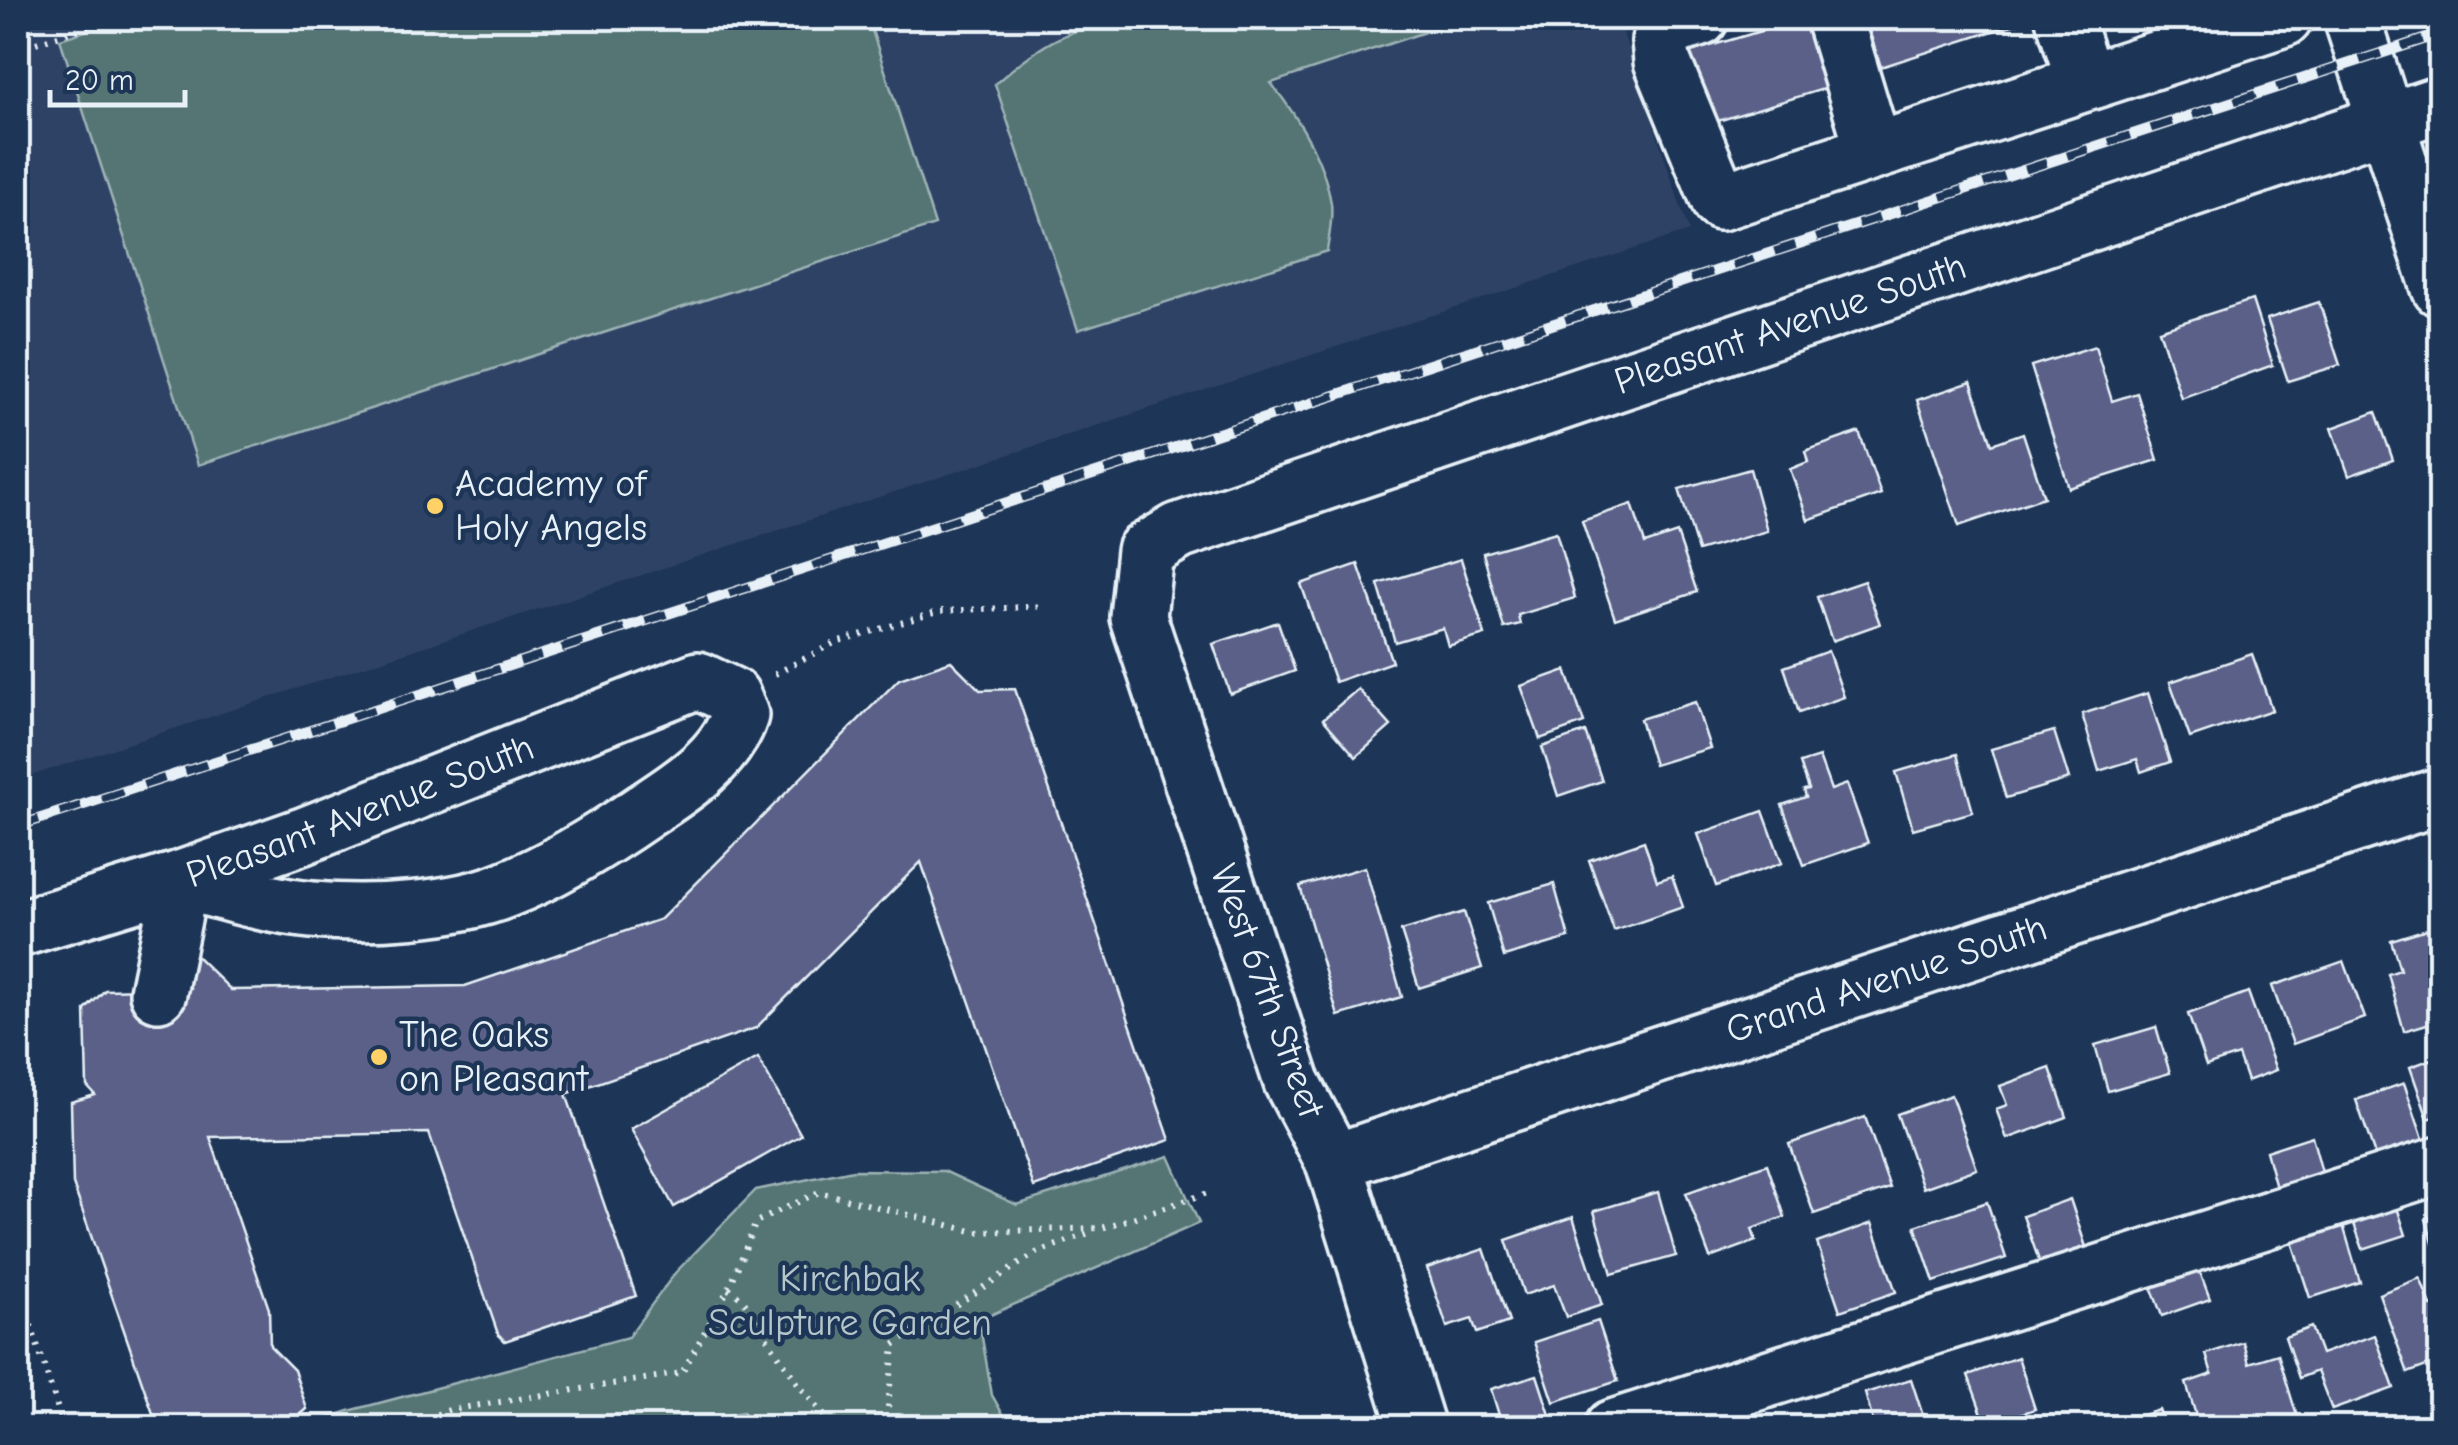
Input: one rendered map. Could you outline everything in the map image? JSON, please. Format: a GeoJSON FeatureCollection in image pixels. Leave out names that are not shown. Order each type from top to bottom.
{"type":"FeatureCollection","features":[{"type":"Feature","properties":{"kind":"street"},"geometry":{"type":"LineString","coordinates":[[1700,18],[1672,27],[1660,41],[1662,60],[1720,202],[2284,18]]}},
{"type":"Feature","properties":{"kind":"street"},"geometry":{"type":"LineString","coordinates":[[1834,18],[1874,151]]}},
{"type":"Feature","properties":{"kind":"street"},"geometry":{"type":"LineString","coordinates":[[2064,18],[2085,81]]}},
{"type":"Feature","properties":{"kind":"street"},"geometry":{"type":"LineString","coordinates":[[2352,18],[2440,288]]}},
{"type":"Feature","properties":{"kind":"street","name":"Pleasant Avenue South"},"geometry":{"type":"LineString","coordinates":[[1145,551],[1178,532],[2440,104]]}},
{"type":"Feature","properties":{"kind":"street","name":"West 67th Street"},"geometry":{"type":"LineString","coordinates":[[1145,551],[1138,617],[1292,1082],[1334,1162],[1417,1428]]}},
{"type":"Feature","properties":{"kind":"street"},"geometry":{"type":"LineString","coordinates":[[158,993],[174,914],[172,882],[311,910],[384,910],[452,904],[506,890],[631,821],[688,782],[733,736],[740,714],[715,688]]}},
{"type":"Feature","properties":{"kind":"street","name":"Pleasant Avenue South"},"geometry":{"type":"LineString","coordinates":[[18,929],[172,882],[715,688]]}},
{"type":"Feature","properties":{"kind":"street","name":"Grand Avenue South"},"geometry":{"type":"LineString","coordinates":[[1334,1162],[2440,796]]}},
{"type":"Feature","properties":{"kind":"street"},"geometry":{"type":"LineString","coordinates":[[1613,1428],[2440,1164]]}},
{"type":"Feature","properties":{"kind":"path"},"geometry":{"type":"LineString","coordinates":[[36,43],[113,18]]}},
{"type":"Feature","properties":{"kind":"path"},"geometry":{"type":"LineString","coordinates":[[715,688],[836,642],[941,611],[1046,606]]}},
{"type":"Feature","properties":{"kind":"path"},"geometry":{"type":"LineString","coordinates":[[397,1428],[449,1410],[682,1374],[728,1290],[756,1222],[819,1192],[976,1232],[1102,1228]]}},
{"type":"Feature","properties":{"kind":"path"},"geometry":{"type":"LineString","coordinates":[[886,1428],[894,1345],[1036,1252],[1211,1192]]}},
{"type":"Feature","properties":{"kind":"path"},"geometry":{"type":"LineString","coordinates":[[18,1286],[64,1428]]}},
{"type":"Feature","properties":{"kind":"path"},"geometry":{"type":"LineString","coordinates":[[728,1290],[746,1299],[763,1334],[822,1414],[837,1428]]}},
{"type":"Feature","properties":{"kind":"shaded area","name":"Academy of Holy Angels"},"geometry":{"type":"Polygon","coordinates":[[[18,18],[1618,18],[1689,231],[18,780],[18,18]]]}},
{"type":"Feature","properties":{"kind":"green space"},"geometry":{"type":"Polygon","coordinates":[[[126,18],[868,18],[935,225],[198,465],[60,39],[126,18]]]}},
{"type":"Feature","properties":{"kind":"green space"},"geometry":{"type":"Polygon","coordinates":[[[1131,18],[1467,18],[1271,83],[1300,124],[1328,187],[1331,209],[1327,251],[1078,330],[995,84],[1058,39],[1093,26],[1133,24],[1131,18]]]}},
{"type":"Feature","properties":{"kind":"green space","name":"Kirchbak Sculpture Garden"},"geometry":{"type":"Polygon","coordinates":[[[1169,1156],[1199,1223],[979,1320],[992,1395],[1010,1427],[749,1427],[743,1412],[656,1428],[301,1427],[628,1337],[675,1273],[756,1190],[853,1170],[944,1171],[1017,1205],[1169,1156]]]}},
{"type":"Feature","properties":{"kind":"building"},"geometry":{"type":"Polygon","coordinates":[[[1805,18],[1827,88],[1698,127],[1676,56],[1805,18]]]}},
{"type":"Feature","properties":{"kind":"building"},"geometry":{"type":"Polygon","coordinates":[[[1865,18],[2034,18],[1881,67],[1865,18]]]}},
{"type":"Feature","properties":{"kind":"building"},"geometry":{"type":"Polygon","coordinates":[[[2252,300],[2273,365],[2181,398],[2159,330],[2252,300]]]}},
{"type":"Feature","properties":{"kind":"building"},"geometry":{"type":"Polygon","coordinates":[[[2319,302],[2340,365],[2288,381],[2267,319],[2319,302]]]}},
{"type":"Feature","properties":{"kind":"building"},"geometry":{"type":"Polygon","coordinates":[[[2095,346],[2112,401],[2137,393],[2158,460],[2069,488],[2031,366],[2095,346]]]}},
{"type":"Feature","properties":{"kind":"building"},"geometry":{"type":"Polygon","coordinates":[[[1971,382],[1992,444],[2023,433],[2044,497],[1959,526],[1917,400],[1971,382]]]}},
{"type":"Feature","properties":{"kind":"building"},"geometry":{"type":"Polygon","coordinates":[[[2376,412],[2393,460],[2349,476],[2332,428],[2376,412]]]}},
{"type":"Feature","properties":{"kind":"building"},"geometry":{"type":"Polygon","coordinates":[[[1859,432],[1881,494],[1808,520],[1790,469],[1808,462],[1805,451],[1859,432]]]}},
{"type":"Feature","properties":{"kind":"building"},"geometry":{"type":"Polygon","coordinates":[[[1750,469],[1767,531],[1698,551],[1679,489],[1750,469]]]}},
{"type":"Feature","properties":{"kind":"building"},"geometry":{"type":"Polygon","coordinates":[[[1632,504],[1645,544],[1677,533],[1697,592],[1615,619],[1582,521],[1632,504]]]}},
{"type":"Feature","properties":{"kind":"building"},"geometry":{"type":"Polygon","coordinates":[[[1556,532],[1575,598],[1518,615],[1520,624],[1504,628],[1483,553],[1556,532]]]}},
{"type":"Feature","properties":{"kind":"building"},"geometry":{"type":"Polygon","coordinates":[[[1461,559],[1485,635],[1448,646],[1443,628],[1395,642],[1378,584],[1461,559]]]}},
{"type":"Feature","properties":{"kind":"building"},"geometry":{"type":"Polygon","coordinates":[[[1358,564],[1392,662],[1335,682],[1301,584],[1358,564]]]}},
{"type":"Feature","properties":{"kind":"building"},"geometry":{"type":"Polygon","coordinates":[[[1864,581],[1880,624],[1832,641],[1817,597],[1864,581]]]}},
{"type":"Feature","properties":{"kind":"building"},"geometry":{"type":"Polygon","coordinates":[[[1278,622],[1295,671],[1230,694],[1213,644],[1278,622]]]}},
{"type":"Feature","properties":{"kind":"building"},"geometry":{"type":"Polygon","coordinates":[[[1828,651],[1844,697],[1799,713],[1784,667],[1828,651]]]}},
{"type":"Feature","properties":{"kind":"building"},"geometry":{"type":"Polygon","coordinates":[[[2252,654],[2272,710],[2190,738],[2170,682],[2252,654]]]}},
{"type":"Feature","properties":{"kind":"building","name":"The Oaks on Pleasant"},"geometry":{"type":"Polygon","coordinates":[[[951,661],[980,690],[1015,689],[1170,1140],[1034,1187],[921,862],[756,1028],[566,1094],[636,1296],[505,1341],[498,1334],[429,1133],[210,1137],[269,1309],[270,1346],[294,1370],[307,1409],[285,1428],[158,1428],[73,1184],[71,1102],[95,1095],[87,1086],[85,1010],[105,990],[190,988],[188,948],[231,990],[465,986],[661,919],[899,679],[951,661]]]}},
{"type":"Feature","properties":{"kind":"building"},"geometry":{"type":"Polygon","coordinates":[[[1566,670],[1584,723],[1540,739],[1521,686],[1566,670]]]}},
{"type":"Feature","properties":{"kind":"building"},"geometry":{"type":"Polygon","coordinates":[[[1358,689],[1391,726],[1356,757],[1323,719],[1358,689]]]}},
{"type":"Feature","properties":{"kind":"building"},"geometry":{"type":"Polygon","coordinates":[[[2148,693],[2170,762],[2141,772],[2137,759],[2099,771],[2082,714],[2148,693]]]}},
{"type":"Feature","properties":{"kind":"building"},"geometry":{"type":"Polygon","coordinates":[[[1695,702],[1710,748],[1654,765],[1640,719],[1695,702]]]}},
{"type":"Feature","properties":{"kind":"building"},"geometry":{"type":"Polygon","coordinates":[[[2054,731],[2069,779],[2006,798],[1991,749],[2054,731]]]}},
{"type":"Feature","properties":{"kind":"building"},"geometry":{"type":"Polygon","coordinates":[[[1585,732],[1602,781],[1558,796],[1542,747],[1585,732]]]}},
{"type":"Feature","properties":{"kind":"building"},"geometry":{"type":"Polygon","coordinates":[[[1957,754],[1973,812],[1913,829],[1896,772],[1957,754]]]}},
{"type":"Feature","properties":{"kind":"building"},"geometry":{"type":"Polygon","coordinates":[[[1819,757],[1831,790],[1847,784],[1868,843],[1804,865],[1782,805],[1806,797],[1804,790],[1809,789],[1800,763],[1819,757]]]}},
{"type":"Feature","properties":{"kind":"building"},"geometry":{"type":"Polygon","coordinates":[[[1763,811],[1782,863],[1716,886],[1698,834],[1763,811]]]}},
{"type":"Feature","properties":{"kind":"building"},"geometry":{"type":"Polygon","coordinates":[[[1644,841],[1657,881],[1672,876],[1683,907],[1614,931],[1589,860],[1644,841]]]}},
{"type":"Feature","properties":{"kind":"building"},"geometry":{"type":"Polygon","coordinates":[[[1365,867],[1402,997],[1338,1016],[1300,886],[1365,867]]]}},
{"type":"Feature","properties":{"kind":"building"},"geometry":{"type":"Polygon","coordinates":[[[1554,884],[1569,938],[1504,957],[1488,903],[1554,884]]]}},
{"type":"Feature","properties":{"kind":"building"},"geometry":{"type":"Polygon","coordinates":[[[1464,912],[1482,968],[1419,988],[1401,931],[1464,912]]]}},
{"type":"Feature","properties":{"kind":"building"},"geometry":{"type":"Polygon","coordinates":[[[2440,925],[2440,1020],[2404,1031],[2388,974],[2400,970],[2391,940],[2440,925]]]}},
{"type":"Feature","properties":{"kind":"building"},"geometry":{"type":"Polygon","coordinates":[[[2344,961],[2365,1018],[2293,1044],[2272,986],[2344,961]]]}},
{"type":"Feature","properties":{"kind":"building"},"geometry":{"type":"Polygon","coordinates":[[[2248,992],[2276,1070],[2247,1081],[2238,1055],[2206,1066],[2188,1014],[2248,992]]]}},
{"type":"Feature","properties":{"kind":"building"},"geometry":{"type":"Polygon","coordinates":[[[2156,1027],[2170,1073],[2108,1091],[2095,1045],[2156,1027]]]}},
{"type":"Feature","properties":{"kind":"building"},"geometry":{"type":"Polygon","coordinates":[[[2440,1056],[2440,1115],[2428,1119],[2410,1067],[2440,1056]]]}},
{"type":"Feature","properties":{"kind":"building"},"geometry":{"type":"Polygon","coordinates":[[[758,1058],[801,1135],[674,1207],[631,1129],[758,1058]]]}},
{"type":"Feature","properties":{"kind":"building"},"geometry":{"type":"Polygon","coordinates":[[[2050,1068],[2067,1117],[2007,1139],[1996,1109],[2007,1105],[2000,1086],[2050,1068]]]}},
{"type":"Feature","properties":{"kind":"building"},"geometry":{"type":"Polygon","coordinates":[[[2404,1083],[2425,1145],[2377,1161],[2356,1100],[2404,1083]]]}},
{"type":"Feature","properties":{"kind":"building"},"geometry":{"type":"Polygon","coordinates":[[[1951,1095],[1977,1169],[1923,1188],[1897,1114],[1951,1095]]]}},
{"type":"Feature","properties":{"kind":"building"},"geometry":{"type":"Polygon","coordinates":[[[1865,1117],[1890,1188],[1814,1214],[1789,1144],[1865,1117]]]}},
{"type":"Feature","properties":{"kind":"building"},"geometry":{"type":"Polygon","coordinates":[[[2312,1136],[2326,1187],[2279,1199],[2266,1151],[2312,1136]]]}},
{"type":"Feature","properties":{"kind":"building"},"geometry":{"type":"Polygon","coordinates":[[[1767,1164],[1785,1217],[1752,1229],[1756,1241],[1710,1258],[1686,1193],[1767,1164]]]}},
{"type":"Feature","properties":{"kind":"building"},"geometry":{"type":"Polygon","coordinates":[[[1658,1192],[1676,1256],[1612,1274],[1594,1211],[1658,1192]]]}},
{"type":"Feature","properties":{"kind":"building"},"geometry":{"type":"Polygon","coordinates":[[[2393,1195],[2406,1235],[2363,1249],[2349,1210],[2393,1195]]]}},
{"type":"Feature","properties":{"kind":"building"},"geometry":{"type":"Polygon","coordinates":[[[2070,1199],[2088,1253],[2042,1269],[2023,1216],[2070,1199]]]}},
{"type":"Feature","properties":{"kind":"building"},"geometry":{"type":"Polygon","coordinates":[[[1987,1202],[2006,1258],[1934,1282],[1915,1226],[1987,1202]]]}},
{"type":"Feature","properties":{"kind":"building"},"geometry":{"type":"Polygon","coordinates":[[[2440,1214],[2440,1267],[2426,1219],[2440,1214]]]}},
{"type":"Feature","properties":{"kind":"building"},"geometry":{"type":"Polygon","coordinates":[[[1573,1217],[1602,1305],[1566,1317],[1554,1285],[1524,1295],[1506,1240],[1573,1217]]]}},
{"type":"Feature","properties":{"kind":"building"},"geometry":{"type":"Polygon","coordinates":[[[1872,1223],[1896,1292],[1840,1311],[1817,1243],[1872,1223]]]}},
{"type":"Feature","properties":{"kind":"building"},"geometry":{"type":"Polygon","coordinates":[[[2343,1225],[2360,1282],[2310,1298],[2292,1242],[2343,1225]]]}},
{"type":"Feature","properties":{"kind":"building"},"geometry":{"type":"Polygon","coordinates":[[[1484,1249],[1509,1322],[1477,1333],[1472,1319],[1447,1327],[1427,1268],[1484,1249]]]}},
{"type":"Feature","properties":{"kind":"building"},"geometry":{"type":"Polygon","coordinates":[[[2194,1256],[2210,1299],[2162,1316],[2146,1273],[2194,1256]]]}},
{"type":"Feature","properties":{"kind":"building"},"geometry":{"type":"Polygon","coordinates":[[[2420,1278],[2431,1306],[2440,1303],[2440,1361],[2408,1373],[2379,1294],[2420,1278]]]}},
{"type":"Feature","properties":{"kind":"building"},"geometry":{"type":"Polygon","coordinates":[[[1598,1321],[1618,1381],[1554,1402],[1534,1342],[1598,1321]]]}},
{"type":"Feature","properties":{"kind":"building"},"geometry":{"type":"Polygon","coordinates":[[[2311,1327],[2321,1354],[2375,1335],[2394,1388],[2332,1410],[2317,1371],[2299,1378],[2285,1337],[2311,1327]]]}},
{"type":"Feature","properties":{"kind":"building"},"geometry":{"type":"Polygon","coordinates":[[[2243,1342],[2249,1363],[2278,1354],[2300,1426],[2200,1428],[2186,1383],[2212,1374],[2206,1354],[2243,1342]]]}},
{"type":"Feature","properties":{"kind":"building"},"geometry":{"type":"Polygon","coordinates":[[[2018,1357],[2035,1409],[2020,1414],[2025,1428],[1987,1428],[1968,1375],[2018,1357]]]}},
{"type":"Feature","properties":{"kind":"building"},"geometry":{"type":"Polygon","coordinates":[[[1537,1375],[1554,1427],[1503,1428],[1491,1389],[1537,1375]]]}},
{"type":"Feature","properties":{"kind":"building"},"geometry":{"type":"Polygon","coordinates":[[[1911,1379],[1925,1422],[1909,1428],[1875,1428],[1865,1393],[1911,1379]]]}},
{"type":"Feature","properties":{"kind":"building"},"geometry":{"type":"Polygon","coordinates":[[[2159,1410],[2165,1428],[2103,1428],[2103,1427],[2159,1410]]]}},
{"type":"Feature","properties":{"kind":"railway"},"geometry":{"type":"LineString","coordinates":[[18,826],[2440,34]]}},
{"type":"Feature","properties":{"kind":"place","name":"Academy of Holy Angels"},"geometry":{"type":"Point","coordinates":[435,506]}},
{"type":"Feature","properties":{"kind":"place","name":"The Oaks on Pleasant"},"geometry":{"type":"Point","coordinates":[379,1057]}}]}
